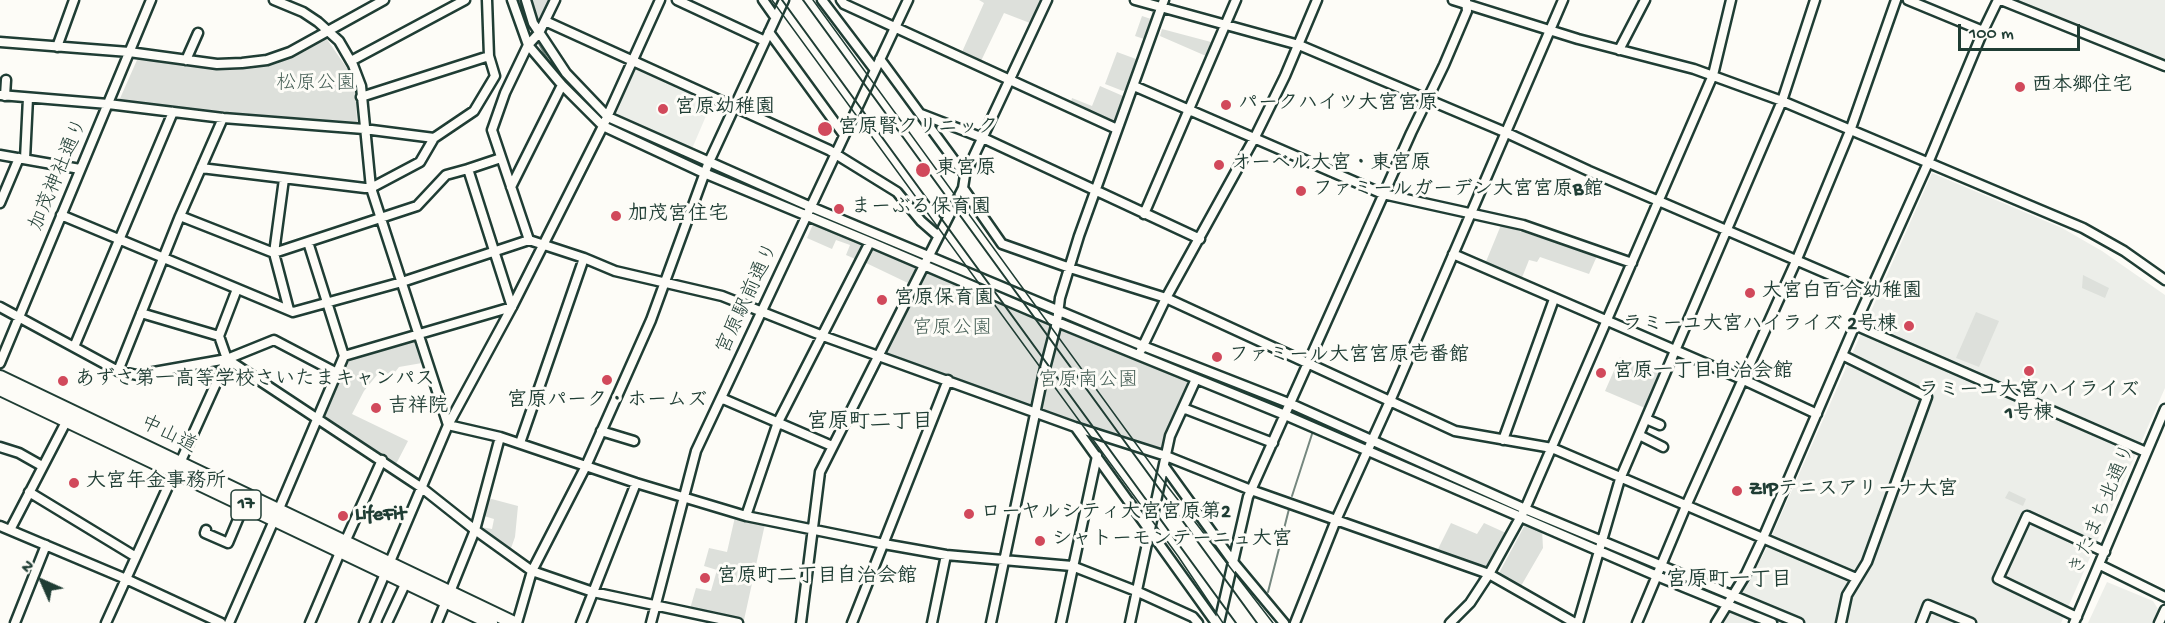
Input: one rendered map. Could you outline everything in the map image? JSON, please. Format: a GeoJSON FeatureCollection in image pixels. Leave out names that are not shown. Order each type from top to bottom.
{"type":"FeatureCollection","features":[{"type":"Feature","properties":{"kind":"highway","name":"中山道"},"geometry":{"type":"LineString","coordinates":[[0,377],[177,467],[448,597],[491,623]]}},
{"type":"Feature","properties":{"kind":"highway","name":"中山道"},"geometry":{"type":"LineString","coordinates":[[0,388],[67,420],[177,467],[244,505],[277,515]]}},
{"type":"Feature","properties":{"kind":"highway","name":"中山道"},"geometry":{"type":"LineString","coordinates":[[388,568],[406,582],[516,623]]}},
{"type":"Feature","properties":{"kind":"street"},"geometry":{"type":"LineString","coordinates":[[57,47],[74,0]]}},
{"type":"Feature","properties":{"kind":"street","name":"加茂神社通り"},"geometry":{"type":"LineString","coordinates":[[0,363],[151,0]]}},
{"type":"Feature","properties":{"kind":"street"},"geometry":{"type":"LineString","coordinates":[[274,0],[303,12],[328,30],[339,41],[351,61],[361,86],[371,188],[448,425]]}},
{"type":"Feature","properties":{"kind":"street"},"geometry":{"type":"LineString","coordinates":[[0,42],[129,52],[217,64],[242,63],[267,60],[290,52],[384,0]]}},
{"type":"Feature","properties":{"kind":"street"},"geometry":{"type":"LineString","coordinates":[[351,61],[465,0]]}},
{"type":"Feature","properties":{"kind":"street"},"geometry":{"type":"LineString","coordinates":[[201,168],[371,188],[420,162],[434,138],[474,111],[495,76],[489,56],[488,0]]}},
{"type":"Feature","properties":{"kind":"street"},"geometry":{"type":"LineString","coordinates":[[512,0],[514,13],[605,122]]}},
{"type":"Feature","properties":{"kind":"street"},"geometry":{"type":"LineString","coordinates":[[526,0],[533,23],[534,38],[562,85],[605,122],[806,216],[870,242],[925,260],[1057,310],[1197,379],[1288,410]]}},
{"type":"Feature","properties":{"kind":"street"},"geometry":{"type":"LineString","coordinates":[[529,240],[492,130],[505,93],[555,0]]}},
{"type":"Feature","properties":{"kind":"street"},"geometry":{"type":"LineString","coordinates":[[364,623],[448,425],[512,307],[605,122],[660,0]]}},
{"type":"Feature","properties":{"kind":"street"},"geometry":{"type":"LineString","coordinates":[[677,0],[767,36],[844,135]]}},
{"type":"Feature","properties":{"kind":"street"},"geometry":{"type":"LineString","coordinates":[[763,0],[776,17]]}},
{"type":"Feature","properties":{"kind":"street"},"geometry":{"type":"LineString","coordinates":[[516,623],[532,571],[602,432],[651,320],[706,168],[784,0]]}},
{"type":"Feature","properties":{"kind":"street"},"geometry":{"type":"LineString","coordinates":[[822,0],[875,70]]}},
{"type":"Feature","properties":{"kind":"street"},"geometry":{"type":"LineString","coordinates":[[841,0],[844,4],[1117,129]]}},
{"type":"Feature","properties":{"kind":"street","name":"宮原駅前通り"},"geometry":{"type":"LineString","coordinates":[[651,623],[696,451],[908,0]]}},
{"type":"Feature","properties":{"kind":"street"},"geometry":{"type":"LineString","coordinates":[[801,623],[820,472],[937,235],[963,188],[965,175],[1047,0]]}},
{"type":"Feature","properties":{"kind":"street"},"geometry":{"type":"LineString","coordinates":[[1135,0],[1162,4],[1299,45],[1507,133],[1870,292]]}},
{"type":"Feature","properties":{"kind":"street"},"geometry":{"type":"LineString","coordinates":[[1144,214],[1236,0]]}},
{"type":"Feature","properties":{"kind":"street"},"geometry":{"type":"LineString","coordinates":[[1141,351],[1166,298],[1255,137],[1299,45],[1317,0]]}},
{"type":"Feature","properties":{"kind":"street"},"geometry":{"type":"LineString","coordinates":[[1453,0],[1466,2],[1550,31],[1713,75],[1782,101],[2083,228],[2124,251],[2165,280]]}},
{"type":"Feature","properties":{"kind":"street"},"geometry":{"type":"LineString","coordinates":[[1295,623],[1336,520],[1507,133],[1563,0]]}},
{"type":"Feature","properties":{"kind":"street"},"geometry":{"type":"LineString","coordinates":[[1619,50],[1645,0]]}},
{"type":"Feature","properties":{"kind":"street"},"geometry":{"type":"LineString","coordinates":[[1450,623],[1470,603],[1523,513],[1713,75],[1731,0]]}},
{"type":"Feature","properties":{"kind":"street"},"geometry":{"type":"LineString","coordinates":[[61,215],[293,312],[402,282],[529,240],[615,271],[722,296],[823,336],[1076,427],[1166,456],[1251,490],[1489,574],[1577,623],[1620,479],[1782,101],[1815,0]]}},
{"type":"Feature","properties":{"kind":"street"},"geometry":{"type":"LineString","coordinates":[[1637,623],[1686,506],[1797,259],[1850,131],[1896,0]]}},
{"type":"Feature","properties":{"kind":"street"},"geometry":{"type":"LineString","coordinates":[[1908,0],[1983,31]]}},
{"type":"Feature","properties":{"kind":"street"},"geometry":{"type":"LineString","coordinates":[[1991,0],[1992,13]]}},
{"type":"Feature","properties":{"kind":"street"},"geometry":{"type":"LineString","coordinates":[[1716,623],[1746,574],[1763,538],[1928,163],[1983,31],[2000,0],[2165,66]]}},
{"type":"Feature","properties":{"kind":"street"},"geometry":{"type":"LineString","coordinates":[[1218,623],[1251,490],[1467,11],[1466,2]]}},
{"type":"Feature","properties":{"kind":"street"},"geometry":{"type":"LineString","coordinates":[[991,623],[1057,321],[1057,310],[1095,189],[1162,4]]}},
{"type":"Feature","properties":{"kind":"street"},"geometry":{"type":"LineString","coordinates":[[545,21],[836,154],[897,192],[921,221],[937,235]]}},
{"type":"Feature","properties":{"kind":"street"},"geometry":{"type":"LineString","coordinates":[[186,60],[198,33]]}},
{"type":"Feature","properties":{"kind":"street"},"geometry":{"type":"LineString","coordinates":[[361,96],[489,56]]}},
{"type":"Feature","properties":{"kind":"street"},"geometry":{"type":"LineString","coordinates":[[880,59],[965,175]]}},
{"type":"Feature","properties":{"kind":"street"},"geometry":{"type":"LineString","coordinates":[[6,80],[3,95],[108,104],[223,118],[364,129],[434,138]]}},
{"type":"Feature","properties":{"kind":"street"},"geometry":{"type":"LineString","coordinates":[[511,187],[562,85]]}},
{"type":"Feature","properties":{"kind":"street"},"geometry":{"type":"LineString","coordinates":[[1134,86],[1383,194],[1523,225],[1632,263]]}},
{"type":"Feature","properties":{"kind":"street"},"geometry":{"type":"LineString","coordinates":[[0,204],[22,159],[28,98]]}},
{"type":"Feature","properties":{"kind":"street"},"geometry":{"type":"LineString","coordinates":[[74,347],[173,112]]}},
{"type":"Feature","properties":{"kind":"street"},"geometry":{"type":"LineString","coordinates":[[921,114],[983,138],[1200,239]]}},
{"type":"Feature","properties":{"kind":"street"},"geometry":{"type":"LineString","coordinates":[[118,371],[180,216],[223,118]]}},
{"type":"Feature","properties":{"kind":"street"},"geometry":{"type":"LineString","coordinates":[[0,155],[80,169]]}},
{"type":"Feature","properties":{"kind":"street"},"geometry":{"type":"LineString","coordinates":[[180,216],[274,253],[417,206],[446,175],[501,158]]}},
{"type":"Feature","properties":{"kind":"street"},"geometry":{"type":"LineString","coordinates":[[706,168],[811,207],[1057,321],[1141,351],[1288,410],[1523,513],[1731,600],[1798,623]]}},
{"type":"Feature","properties":{"kind":"street"},"geometry":{"type":"LineString","coordinates":[[468,169],[512,307]]}},
{"type":"Feature","properties":{"kind":"street"},"geometry":{"type":"LineString","coordinates":[[284,179],[274,253],[289,310]]}},
{"type":"Feature","properties":{"kind":"street"},"geometry":{"type":"LineString","coordinates":[[963,188],[1002,244],[1166,298],[1455,431],[1552,448],[1856,579]]}},
{"type":"Feature","properties":{"kind":"street"},"geometry":{"type":"LineString","coordinates":[[229,623],[344,356],[308,242]]}},
{"type":"Feature","properties":{"kind":"street"},"geometry":{"type":"LineString","coordinates":[[746,516],[778,422],[870,242]]}},
{"type":"Feature","properties":{"kind":"street"},"geometry":{"type":"LineString","coordinates":[[1453,255],[1675,350],[1817,414]]}},
{"type":"Feature","properties":{"kind":"street"},"geometry":{"type":"LineString","coordinates":[[520,443],[584,258]]}},
{"type":"Feature","properties":{"kind":"street"},"geometry":{"type":"LineString","coordinates":[[237,289],[219,336],[227,359],[382,460],[532,571],[593,592],[738,623]]}},
{"type":"Feature","properties":{"kind":"street"},"geometry":{"type":"LineString","coordinates":[[1503,440],[1554,299]]}},
{"type":"Feature","properties":{"kind":"street"},"geometry":{"type":"LineString","coordinates":[[0,307],[118,371],[137,375],[227,359],[274,339],[337,373]]}},
{"type":"Feature","properties":{"kind":"street"},"geometry":{"type":"LineString","coordinates":[[344,356],[512,307]]}},
{"type":"Feature","properties":{"kind":"street"},"geometry":{"type":"LineString","coordinates":[[141,313],[219,336]]}},
{"type":"Feature","properties":{"kind":"street"},"geometry":{"type":"LineString","coordinates":[[1855,325],[2146,452]]}},
{"type":"Feature","properties":{"kind":"street"},"geometry":{"type":"LineString","coordinates":[[1841,623],[1847,596],[1867,562],[1927,396],[1842,355]]}},
{"type":"Feature","properties":{"kind":"street"},"geometry":{"type":"LineString","coordinates":[[106,623],[227,359]]}},
{"type":"Feature","properties":{"kind":"street"},"geometry":{"type":"LineString","coordinates":[[1130,623],[1170,436],[1197,379]]}},
{"type":"Feature","properties":{"kind":"street"},"geometry":{"type":"LineString","coordinates":[[852,623],[948,380]]}},
{"type":"Feature","properties":{"kind":"street"},"geometry":{"type":"LineString","coordinates":[[721,398],[832,446]]}},
{"type":"Feature","properties":{"kind":"street"},"geometry":{"type":"LineString","coordinates":[[1183,408],[1273,442]]}},
{"type":"Feature","properties":{"kind":"street","name":"きたまち北通り"},"geometry":{"type":"LineString","coordinates":[[2075,620],[2165,409]]}},
{"type":"Feature","properties":{"kind":"street"},"geometry":{"type":"LineString","coordinates":[[1646,419],[1660,425]]}},
{"type":"Feature","properties":{"kind":"street"},"geometry":{"type":"LineString","coordinates":[[10,530],[67,420]]}},
{"type":"Feature","properties":{"kind":"street"},"geometry":{"type":"LineString","coordinates":[[448,425],[520,443],[636,483],[746,516],[946,555],[1072,566],[1136,591],[1193,617],[1198,623]]}},
{"type":"Feature","properties":{"kind":"street"},"geometry":{"type":"LineString","coordinates":[[1076,427],[1218,623]]}},
{"type":"Feature","properties":{"kind":"street"},"geometry":{"type":"LineString","coordinates":[[602,432],[634,441]]}},
{"type":"Feature","properties":{"kind":"street"},"geometry":{"type":"LineString","coordinates":[[1639,435],[1663,447]]}},
{"type":"Feature","properties":{"kind":"street"},"geometry":{"type":"LineString","coordinates":[[437,623],[475,530],[500,437]]}},
{"type":"Feature","properties":{"kind":"street"},"geometry":{"type":"LineString","coordinates":[[0,447],[19,453],[42,466]]}},
{"type":"Feature","properties":{"kind":"street"},"geometry":{"type":"LineString","coordinates":[[1061,623],[1097,456]]}},
{"type":"Feature","properties":{"kind":"street"},"geometry":{"type":"LineString","coordinates":[[310,623],[382,460]]}},
{"type":"Feature","properties":{"kind":"street"},"geometry":{"type":"LineString","coordinates":[[1164,465],[1234,563],[1284,623]]}},
{"type":"Feature","properties":{"kind":"street"},"geometry":{"type":"LineString","coordinates":[[581,623],[636,483]]}},
{"type":"Feature","properties":{"kind":"street"},"geometry":{"type":"LineString","coordinates":[[29,492],[136,557]]}},
{"type":"Feature","properties":{"kind":"street"},"geometry":{"type":"LineString","coordinates":[[206,530],[205,533],[228,543],[244,505]]}},
{"type":"Feature","properties":{"kind":"street"},"geometry":{"type":"LineString","coordinates":[[2075,620],[1998,579],[2027,516],[2105,552]]}},
{"type":"Feature","properties":{"kind":"street"},"geometry":{"type":"LineString","coordinates":[[0,526],[126,579],[221,623]]}},
{"type":"Feature","properties":{"kind":"street"},"geometry":{"type":"LineString","coordinates":[[15,623],[46,545]]}},
{"type":"Feature","properties":{"kind":"street"},"geometry":{"type":"LineString","coordinates":[[932,623],[946,555]]}},
{"type":"Feature","properties":{"kind":"street"},"geometry":{"type":"LineString","coordinates":[[2100,565],[2165,597]]}},
{"type":"Feature","properties":{"kind":"street"},"geometry":{"type":"LineString","coordinates":[[387,623],[406,582]]}},
{"type":"Feature","properties":{"kind":"street"},"geometry":{"type":"LineString","coordinates":[[1731,600],[1772,623]]}},
{"type":"Feature","properties":{"kind":"street"},"geometry":{"type":"LineString","coordinates":[[1920,623],[1928,605],[1971,623]]}},
{"type":"Feature","properties":{"kind":"street"},"geometry":{"type":"LineString","coordinates":[[2159,623],[2165,610]]}},
{"type":"Feature","properties":{"kind":"shaded area"},"geometry":{"type":"Polygon","coordinates":[[[2014,0],[2165,0],[2165,60],[2068,22],[2014,0]]]}},
{"type":"Feature","properties":{"kind":"shaded area","name":"宮原幼稚園"},"geometry":{"type":"Polygon","coordinates":[[[635,67],[712,102],[691,151],[613,116],[635,67]]]}},
{"type":"Feature","properties":{"kind":"shaded area"},"geometry":{"type":"Polygon","coordinates":[[[1932,173],[2062,228],[2102,251],[2165,295],[2165,388],[2061,623],[1722,623],[1748,584],[1766,549],[1932,173]]]}},
{"type":"Feature","properties":{"kind":"shaded area"},"geometry":{"type":"Polygon","coordinates":[[[2107,582],[2153,601],[2158,609],[2165,611],[2165,623],[2088,623],[2107,582]]]}},
{"type":"Feature","properties":{"kind":"green space"},"geometry":{"type":"Polygon","coordinates":[[[528,0],[552,0],[539,29],[528,0]]]}},
{"type":"Feature","properties":{"kind":"green space"},"geometry":{"type":"Polygon","coordinates":[[[979,0],[1041,0],[1030,23],[1004,13],[981,61],[962,52],[984,3],[979,0]]]}},
{"type":"Feature","properties":{"kind":"green space"},"geometry":{"type":"Polygon","coordinates":[[[1142,16],[1151,19],[1144,39],[1135,36],[1142,16]]]}},
{"type":"Feature","properties":{"kind":"green space"},"geometry":{"type":"Polygon","coordinates":[[[1162,29],[1211,42],[1206,56],[1160,36],[1162,29]]]}},
{"type":"Feature","properties":{"kind":"green space","name":"松原公園"},"geometry":{"type":"Polygon","coordinates":[[[326,38],[349,71],[356,90],[357,125],[118,103],[137,60],[243,68],[276,64],[305,51],[326,38]]]}},
{"type":"Feature","properties":{"kind":"green space"},"geometry":{"type":"Polygon","coordinates":[[[1117,52],[1136,59],[1126,89],[1123,91],[1105,84],[1117,52]]]}},
{"type":"Feature","properties":{"kind":"green space"},"geometry":{"type":"Polygon","coordinates":[[[1100,86],[1123,96],[1115,120],[1112,121],[1071,102],[1072,98],[1092,106],[1100,86]]]}},
{"type":"Feature","properties":{"kind":"green space"},"geometry":{"type":"Polygon","coordinates":[[[814,222],[864,243],[866,247],[860,261],[846,255],[850,245],[836,240],[832,249],[807,238],[814,222]]]}},
{"type":"Feature","properties":{"kind":"green space"},"geometry":{"type":"Polygon","coordinates":[[[1501,225],[1597,256],[1589,274],[1540,257],[1537,262],[1529,260],[1521,280],[1485,264],[1501,225]]]}},
{"type":"Feature","properties":{"kind":"green space"},"geometry":{"type":"Polygon","coordinates":[[[874,247],[917,265],[918,268],[910,284],[864,262],[870,249],[874,247]]]}},
{"type":"Feature","properties":{"kind":"green space","name":"宮原公園"},"geometry":{"type":"Polygon","coordinates":[[[926,270],[1050,323],[1031,406],[886,353],[926,270]]]}},
{"type":"Feature","properties":{"kind":"green space"},"geometry":{"type":"Polygon","coordinates":[[[2083,275],[2109,288],[2105,298],[2082,288],[2083,275]]]}},
{"type":"Feature","properties":{"kind":"green space"},"geometry":{"type":"Polygon","coordinates":[[[1976,312],[1999,321],[1979,367],[1956,358],[1976,312]]]}},
{"type":"Feature","properties":{"kind":"green space","name":"宮原南公園"},"geometry":{"type":"Polygon","coordinates":[[[1059,327],[1190,381],[1161,451],[1040,408],[1059,327]]]}},
{"type":"Feature","properties":{"kind":"green space"},"geometry":{"type":"Polygon","coordinates":[[[414,337],[422,363],[399,367],[392,376],[381,370],[364,391],[352,414],[408,441],[395,466],[323,418],[322,414],[346,359],[414,337]]]}},
{"type":"Feature","properties":{"kind":"green space"},"geometry":{"type":"Polygon","coordinates":[[[1620,357],[1660,374],[1645,408],[1605,391],[1620,357]]]}},
{"type":"Feature","properties":{"kind":"green space"},"geometry":{"type":"Polygon","coordinates":[[[2009,491],[2026,499],[2023,506],[2005,498],[2009,491]]]}},
{"type":"Feature","properties":{"kind":"green space"},"geometry":{"type":"Polygon","coordinates":[[[488,498],[518,506],[515,537],[510,551],[482,530],[481,527],[492,529],[494,519],[484,516],[488,498]]]}},
{"type":"Feature","properties":{"kind":"green space"},"geometry":{"type":"Polygon","coordinates":[[[735,517],[765,524],[744,620],[690,609],[696,588],[711,591],[717,570],[704,566],[709,548],[727,552],[735,517]]]}},
{"type":"Feature","properties":{"kind":"green space"},"geometry":{"type":"Polygon","coordinates":[[[1451,523],[1477,534],[1484,523],[1506,533],[1487,569],[1438,549],[1451,523]]]}},
{"type":"Feature","properties":{"kind":"green space"},"geometry":{"type":"Polygon","coordinates":[[[1526,523],[1542,529],[1543,548],[1521,586],[1499,573],[1526,523]]]}},
{"type":"Feature","properties":{"kind":"waterway"},"geometry":{"type":"LineString","coordinates":[[520,0],[534,35]]}},
{"type":"Feature","properties":{"kind":"waterway"},"geometry":{"type":"LineString","coordinates":[[537,40],[553,69]]}},
{"type":"Feature","properties":{"kind":"waterway"},"geometry":{"type":"LineString","coordinates":[[557,73],[603,120]]}},
{"type":"Feature","properties":{"kind":"waterway"},"geometry":{"type":"LineString","coordinates":[[608,123],[704,166]]}},
{"type":"Feature","properties":{"kind":"waterway"},"geometry":{"type":"LineString","coordinates":[[709,168],[806,210]]}},
{"type":"Feature","properties":{"kind":"waterway"},"geometry":{"type":"LineString","coordinates":[[811,212],[1047,310]]}},
{"type":"Feature","properties":{"kind":"waterway"},"geometry":{"type":"LineString","coordinates":[[1186,367],[1286,408]]}},
{"type":"Feature","properties":{"kind":"waterway"},"geometry":{"type":"LineString","coordinates":[[1291,410],[1341,431]]}},
{"type":"Feature","properties":{"kind":"waterway"},"geometry":{"type":"LineString","coordinates":[[1292,496],[1313,431]]}},
{"type":"Feature","properties":{"kind":"waterway"},"geometry":{"type":"LineString","coordinates":[[1268,592],[1289,509]]}},
{"type":"Feature","properties":{"kind":"tram line"},"geometry":{"type":"LineString","coordinates":[[772,0],[1178,556],[1223,623]]}},
{"type":"Feature","properties":{"kind":"tram line"},"geometry":{"type":"LineString","coordinates":[[813,0],[1158,474],[1273,623]]}},
{"type":"Feature","properties":{"kind":"railway"},"geometry":{"type":"LineString","coordinates":[[782,0],[1236,623]]}},
{"type":"Feature","properties":{"kind":"railway"},"geometry":{"type":"LineString","coordinates":[[803,0],[1257,623]]}},
{"type":"Feature","properties":{"kind":"place","name":"西本郷住宅"},"geometry":{"type":"Point","coordinates":[2020,87]}},
{"type":"Feature","properties":{"kind":"place","name":"パークハイツ大宮宮原"},"geometry":{"type":"Point","coordinates":[1226,105]}},
{"type":"Feature","properties":{"kind":"place","name":"宮原幼稚園"},"geometry":{"type":"Point","coordinates":[663,109]}},
{"type":"Feature","properties":{"kind":"place","name":"宮原腎クリニック"},"geometry":{"type":"Point","coordinates":[825,129]}},
{"type":"Feature","properties":{"kind":"place","name":"オーベル大宮・東宮原"},"geometry":{"type":"Point","coordinates":[1219,165]}},
{"type":"Feature","properties":{"kind":"place","name":"東宮原"},"geometry":{"type":"Point","coordinates":[923,170]}},
{"type":"Feature","properties":{"kind":"place","name":"ファミールガーデン大宮宮原B館"},"geometry":{"type":"Point","coordinates":[1301,191]}},
{"type":"Feature","properties":{"kind":"place","name":"まーぶる保育園"},"geometry":{"type":"Point","coordinates":[839,209]}},
{"type":"Feature","properties":{"kind":"place","name":"加茂宮住宅"},"geometry":{"type":"Point","coordinates":[616,216]}},
{"type":"Feature","properties":{"kind":"place","name":"大宮白百合幼稚園"},"geometry":{"type":"Point","coordinates":[1750,293]}},
{"type":"Feature","properties":{"kind":"place","name":"宮原保育園"},"geometry":{"type":"Point","coordinates":[882,300]}},
{"type":"Feature","properties":{"kind":"place","name":"ラミーユ大宮ハイライズ 2号棟"},"geometry":{"type":"Point","coordinates":[1909,326]}},
{"type":"Feature","properties":{"kind":"place","name":"ファミール大宮宮原壱番館"},"geometry":{"type":"Point","coordinates":[1217,357]}},
{"type":"Feature","properties":{"kind":"place","name":"ラミーユ大宮ハイライズ 1号棟"},"geometry":{"type":"Point","coordinates":[2029,371]}},
{"type":"Feature","properties":{"kind":"place","name":"宮原一丁目自治会館"},"geometry":{"type":"Point","coordinates":[1601,373]}},
{"type":"Feature","properties":{"kind":"place","name":"宮原パーク・ホームズ"},"geometry":{"type":"Point","coordinates":[607,380]}},
{"type":"Feature","properties":{"kind":"place","name":"あずさ第一高等学校さいたまキャンパス"},"geometry":{"type":"Point","coordinates":[63,381]}},
{"type":"Feature","properties":{"kind":"place","name":"吉祥院"},"geometry":{"type":"Point","coordinates":[376,408]}},
{"type":"Feature","properties":{"kind":"place","name":"大宮年金事務所"},"geometry":{"type":"Point","coordinates":[74,483]}},
{"type":"Feature","properties":{"kind":"place","name":"ZIPテニスアリーナ大宮"},"geometry":{"type":"Point","coordinates":[1737,491]}},
{"type":"Feature","properties":{"kind":"place","name":"ローヤルシティ大宮宮原第2"},"geometry":{"type":"Point","coordinates":[969,514]}},
{"type":"Feature","properties":{"kind":"place","name":"LifeFit"},"geometry":{"type":"Point","coordinates":[343,516]}},
{"type":"Feature","properties":{"kind":"place","name":"シャトーモンテーニュ大宮"},"geometry":{"type":"Point","coordinates":[1040,541]}},
{"type":"Feature","properties":{"kind":"place","name":"宮原町二丁目自治会館"},"geometry":{"type":"Point","coordinates":[705,578]}},
{"type":"Feature","properties":{"kind":"district","name":"宮原町二丁目"},"geometry":{"type":"Point","coordinates":[870,424]}},
{"type":"Feature","properties":{"kind":"district","name":"宮原町一丁目"},"geometry":{"type":"Point","coordinates":[1729,582]}}]}
